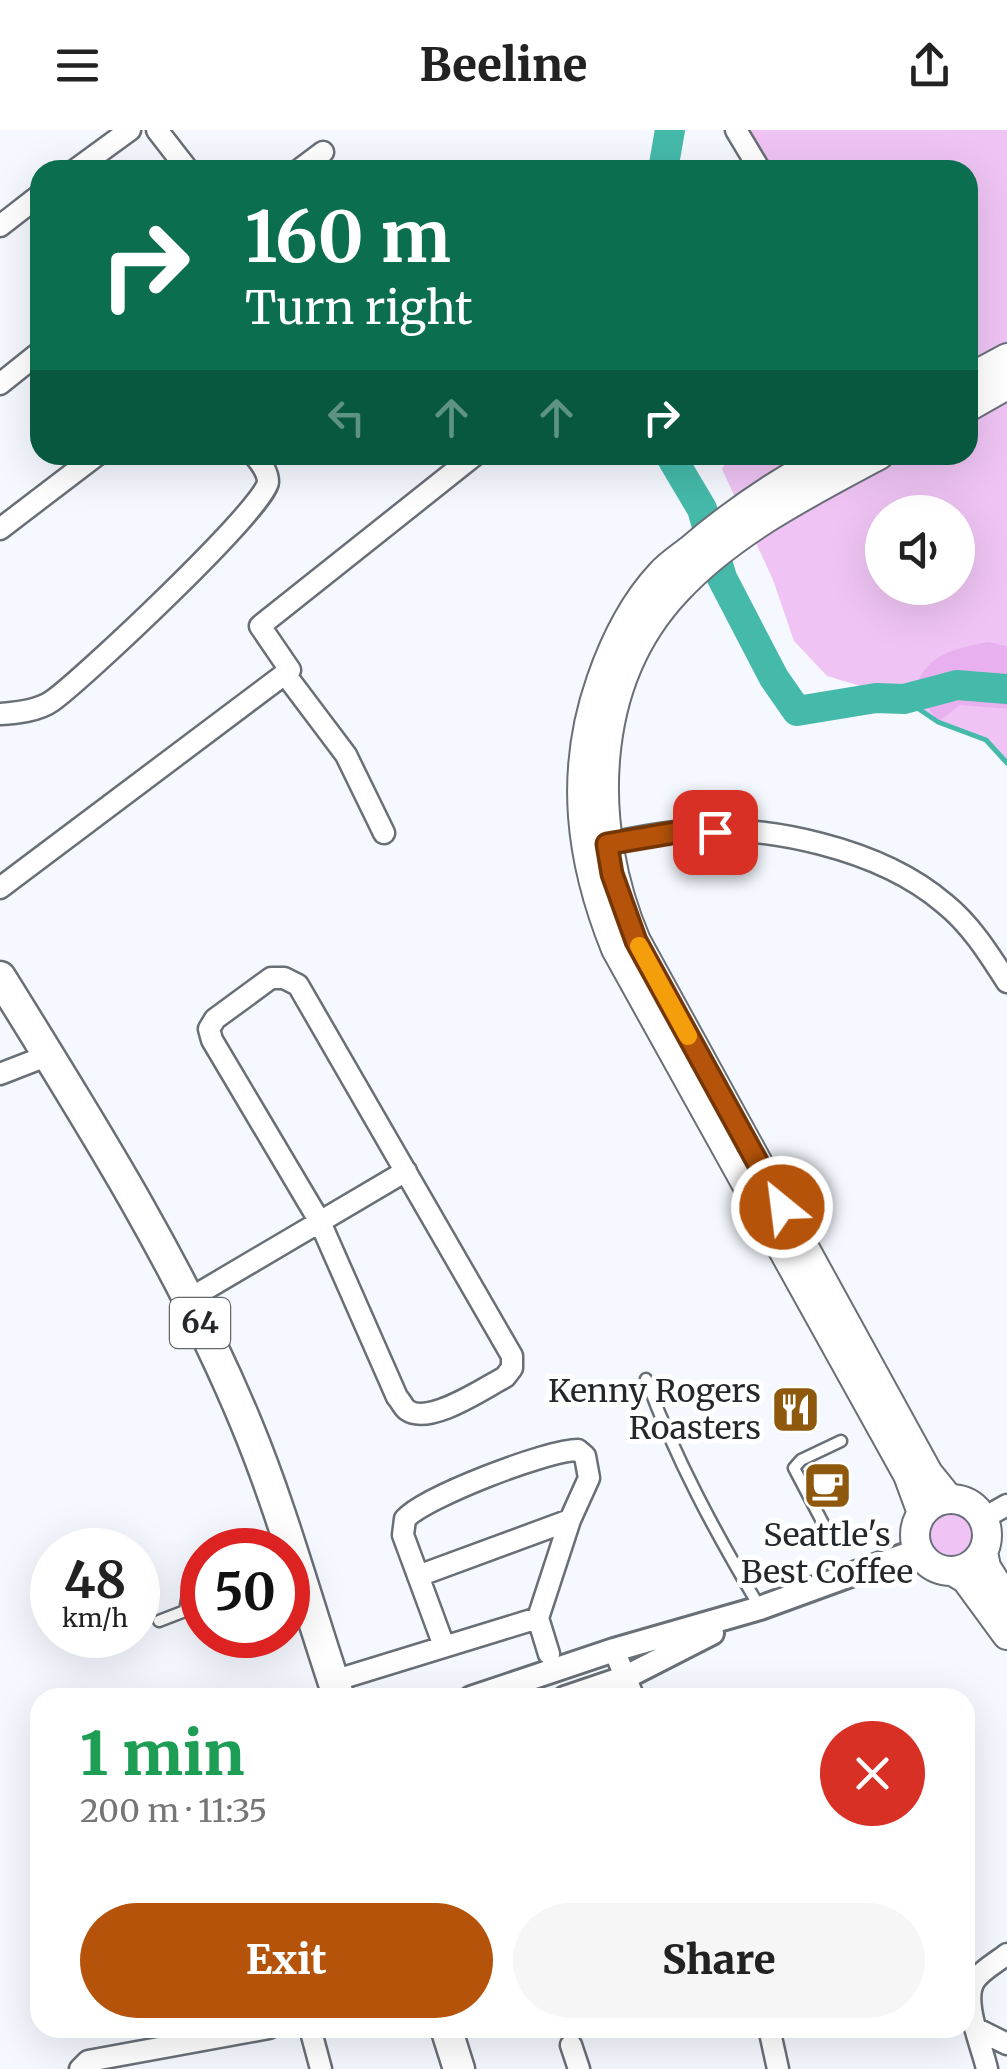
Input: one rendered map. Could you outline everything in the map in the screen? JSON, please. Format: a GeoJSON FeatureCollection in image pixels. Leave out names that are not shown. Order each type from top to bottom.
{"type":"FeatureCollection","features":[{"type":"Feature","properties":{"kind":"main road"},"geometry":{"type":"LineString","coordinates":[[978,374],[1007,358]]}},
{"type":"Feature","properties":{"kind":"main road"},"geometry":{"type":"LineString","coordinates":[[978,401],[1007,385]]}},
{"type":"Feature","properties":{"kind":"main road"},"geometry":{"type":"LineString","coordinates":[[811,465],[772,487],[734,527],[692,562],[640,642],[618,698],[602,775],[595,892],[616,949],[912,1482],[922,1514]]}},
{"type":"Feature","properties":{"kind":"main road"},"geometry":{"type":"LineString","coordinates":[[734,527],[801,498],[860,465]]}},
{"type":"Feature","properties":{"kind":"main road"},"geometry":{"type":"LineString","coordinates":[[596,846],[612,874],[636,941],[928,1473],[949,1499]]}},
{"type":"Feature","properties":{"kind":"main road","name":"64"},"geometry":{"type":"LineString","coordinates":[[0,977],[126,1182],[190,1299],[246,1424],[279,1528]]}},
{"type":"Feature","properties":{"kind":"main road"},"geometry":{"type":"LineString","coordinates":[[983,1552],[970,1565],[953,1570],[936,1568],[919,1550],[915,1532],[922,1514],[934,1503],[949,1499],[995,1512],[983,1552],[986,1567],[1007,1601]]}},
{"type":"Feature","properties":{"kind":"main road"},"geometry":{"type":"LineString","coordinates":[[953,1570],[966,1579],[1007,1635]]}},
{"type":"Feature","properties":{"kind":"main road","name":"64"},"geometry":{"type":"LineString","coordinates":[[310,1617],[336,1688]]}},
{"type":"Feature","properties":{"kind":"main road"},"geometry":{"type":"LineString","coordinates":[[449,2038],[459,2069]]}},
{"type":"Feature","properties":{"kind":"street"},"geometry":{"type":"LineString","coordinates":[[89,160],[130,130]]}},
{"type":"Feature","properties":{"kind":"street"},"geometry":{"type":"LineString","coordinates":[[157,130],[180,160]]}},
{"type":"Feature","properties":{"kind":"street"},"geometry":{"type":"LineString","coordinates":[[736,130],[754,160]]}},
{"type":"Feature","properties":{"kind":"street"},"geometry":{"type":"LineString","coordinates":[[312,160],[323,152]]}},
{"type":"Feature","properties":{"kind":"street"},"geometry":{"type":"LineString","coordinates":[[0,226],[30,204]]}},
{"type":"Feature","properties":{"kind":"street"},"geometry":{"type":"LineString","coordinates":[[0,384],[30,360]]}},
{"type":"Feature","properties":{"kind":"street"},"geometry":{"type":"LineString","coordinates":[[0,529],[84,465]]}},
{"type":"Feature","properties":{"kind":"street"},"geometry":{"type":"LineString","coordinates":[[0,714],[50,704],[212,554],[264,496],[268,482],[262,465]]}},
{"type":"Feature","properties":{"kind":"street"},"geometry":{"type":"LineString","coordinates":[[0,888],[290,670],[260,626],[461,465]]}},
{"type":"Feature","properties":{"kind":"street"},"geometry":{"type":"LineString","coordinates":[[285,674],[346,754],[384,833]]}},
{"type":"Feature","properties":{"kind":"street"},"geometry":{"type":"LineString","coordinates":[[596,846],[684,831],[746,832],[815,843],[868,858],[909,878],[948,906],[982,943],[1007,982]]}},
{"type":"Feature","properties":{"kind":"street"},"geometry":{"type":"LineString","coordinates":[[271,978],[284,978],[298,985],[406,1172],[512,1356],[512,1368],[505,1377],[438,1412],[422,1414],[408,1410],[397,1397],[320,1222],[212,1040],[209,1030],[216,1019],[271,978]]}},
{"type":"Feature","properties":{"kind":"street"},"geometry":{"type":"LineString","coordinates":[[0,1074],[49,1056]]}},
{"type":"Feature","properties":{"kind":"street"},"geometry":{"type":"LineString","coordinates":[[190,1299],[406,1172]]}},
{"type":"Feature","properties":{"kind":"street"},"geometry":{"type":"LineString","coordinates":[[444,1646],[403,1535],[405,1519],[422,1505],[528,1462],[562,1450],[578,1450],[585,1456],[590,1478],[570,1520],[538,1618],[549,1654]]}},
{"type":"Feature","properties":{"kind":"street"},"geometry":{"type":"LineString","coordinates":[[418,1576],[570,1520]]}},
{"type":"Feature","properties":{"kind":"street"},"geometry":{"type":"LineString","coordinates":[[501,1688],[760,1608],[919,1550]]}},
{"type":"Feature","properties":{"kind":"street"},"geometry":{"type":"LineString","coordinates":[[614,1650],[629,1688],[760,1608]]}},
{"type":"Feature","properties":{"kind":"street"},"geometry":{"type":"LineString","coordinates":[[339,1688],[444,1646],[538,1618]]}},
{"type":"Feature","properties":{"kind":"street"},"geometry":{"type":"LineString","coordinates":[[975,1979],[1007,1954]]}},
{"type":"Feature","properties":{"kind":"street"},"geometry":{"type":"LineString","coordinates":[[975,2028],[1007,2044]]}},
{"type":"Feature","properties":{"kind":"street"},"geometry":{"type":"LineString","coordinates":[[975,2028],[987,2069]]}},
{"type":"Feature","properties":{"kind":"street"},"geometry":{"type":"LineString","coordinates":[[80,2069],[88,2061],[214,2038]]}},
{"type":"Feature","properties":{"kind":"street"},"geometry":{"type":"LineString","coordinates":[[313,2038],[321,2069]]}},
{"type":"Feature","properties":{"kind":"street"},"geometry":{"type":"LineString","coordinates":[[771,2038],[778,2069]]}},
{"type":"Feature","properties":{"kind":"street"},"geometry":{"type":"LineString","coordinates":[[571,2044],[579,2069]]}},
{"type":"Feature","properties":{"kind":"lane"},"geometry":{"type":"LineString","coordinates":[[646,1379],[669,1442],[760,1608]]}},
{"type":"Feature","properties":{"kind":"lane"},"geometry":{"type":"LineString","coordinates":[[826,1529],[794,1468],[801,1460],[842,1441]]}},
{"type":"Feature","properties":{"kind":"shaded area"},"geometry":{"type":"Polygon","coordinates":[[[736,130],[1007,130],[1007,646],[970,647],[959,653],[923,692],[908,699],[1007,709],[1007,763],[986,740],[938,722],[904,699],[827,676],[794,641],[773,580],[722,469],[724,465],[978,465],[978,160],[744,160],[736,130]]]}},
{"type":"Feature","properties":{"kind":"shaded area"},"geometry":{"type":"Polygon","coordinates":[[[989,642],[1007,646],[1007,709],[960,705],[938,722],[915,688],[920,676],[944,654],[989,642]]]}},
{"type":"Feature","properties":{"kind":"shaded area"},"geometry":{"type":"Polygon","coordinates":[[[953,1511],[970,1518],[977,1535],[970,1552],[953,1559],[936,1552],[929,1535],[936,1518],[953,1511]]]}},
{"type":"Feature","properties":{"kind":"waterway"},"geometry":{"type":"LineString","coordinates":[[665,160],[670,130]]}},
{"type":"Feature","properties":{"kind":"waterway"},"geometry":{"type":"LineString","coordinates":[[676,465],[702,509],[722,578],[774,678],[797,711],[876,698],[904,699],[957,685],[1007,689]]}},
{"type":"Feature","properties":{"kind":"waterway"},"geometry":{"type":"LineString","coordinates":[[904,699],[938,722],[986,740],[1007,763]]}},
{"type":"Feature","properties":{"kind":"slow traffic"},"geometry":{"type":"LineString","coordinates":[[639,946],[688,1036]]}},
{"type":"Feature","properties":{"kind":"place","name":"Kenny Rogers Roasters"},"geometry":{"type":"Point","coordinates":[796,1409]}},
{"type":"Feature","properties":{"kind":"place","name":"Seattle's Best Coffee"},"geometry":{"type":"Point","coordinates":[827,1485]}},
{"type":"Feature","properties":{"kind":"route"},"geometry":{"type":"LineString","coordinates":[[715,832],[684,831],[607,844],[612,874],[636,941],[782,1207]]}}]}
